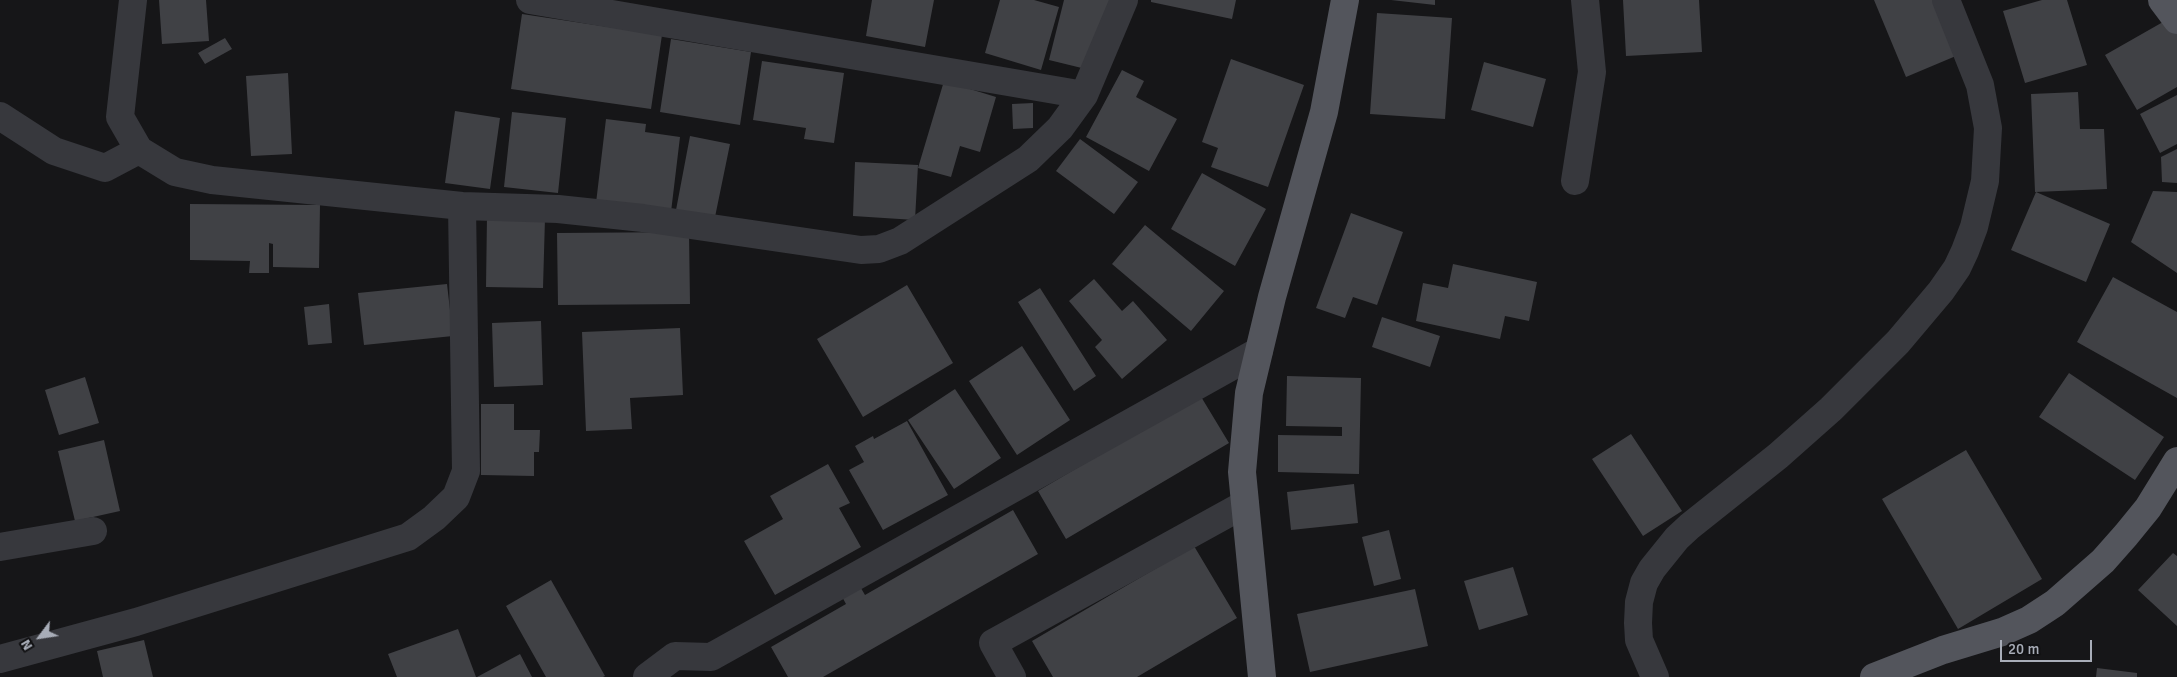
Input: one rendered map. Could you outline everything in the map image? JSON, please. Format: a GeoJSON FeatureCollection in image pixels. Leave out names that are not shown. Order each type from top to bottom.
{"type":"FeatureCollection","features":[{"type":"Feature","properties":{"kind":"main road"},"geometry":{"type":"LineString","coordinates":[[1262,677],[1242,472],[1248,393],[1324,112],[1345,0]]}},
{"type":"Feature","properties":{"kind":"main road"},"geometry":{"type":"LineString","coordinates":[[2162,0],[2177,20]]}},
{"type":"Feature","properties":{"kind":"main road"},"geometry":{"type":"LineString","coordinates":[[1874,677],[1942,650],[2002,632],[2029,620],[2055,603],[2103,561],[2126,535],[2148,508],[2177,461]]}},
{"type":"Feature","properties":{"kind":"street"},"geometry":{"type":"LineString","coordinates":[[105,168],[120,117],[133,0]]}},
{"type":"Feature","properties":{"kind":"street"},"geometry":{"type":"LineString","coordinates":[[530,0],[1084,95]]}},
{"type":"Feature","properties":{"kind":"street"},"geometry":{"type":"LineString","coordinates":[[120,117],[139,150],[175,172],[212,180],[462,206],[558,209],[643,218],[836,247],[879,249],[900,241],[1028,159],[1060,128],[1084,95],[1124,0]]}},
{"type":"Feature","properties":{"kind":"street"},"geometry":{"type":"LineString","coordinates":[[1575,181],[1592,72],[1585,0]]}},
{"type":"Feature","properties":{"kind":"street"},"geometry":{"type":"LineString","coordinates":[[1655,677],[1639,640],[1639,602],[1644,583],[1665,551],[1690,526],[1778,456],[1818,421],[1898,342],[1941,291],[1957,268],[1965,251],[1974,227],[1985,181],[1988,128],[1980,85],[1946,0]]}},
{"type":"Feature","properties":{"kind":"street"},"geometry":{"type":"LineString","coordinates":[[0,116],[54,151],[105,168],[139,150]]}},
{"type":"Feature","properties":{"kind":"street"},"geometry":{"type":"LineString","coordinates":[[0,659],[136,622],[408,537],[434,518],[456,497],[466,470],[462,206]]}},
{"type":"Feature","properties":{"kind":"street"},"geometry":{"type":"LineString","coordinates":[[647,677],[711,657],[1259,351]]}},
{"type":"Feature","properties":{"kind":"street"},"geometry":{"type":"LineString","coordinates":[[1012,677],[993,643],[1245,504]]}},
{"type":"Feature","properties":{"kind":"street"},"geometry":{"type":"LineString","coordinates":[[0,547],[93,531]]}},
{"type":"Feature","properties":{"kind":"building"},"geometry":{"type":"Polygon","coordinates":[[[159,0],[206,0],[209,41],[162,44],[159,0]]]}},
{"type":"Feature","properties":{"kind":"building"},"geometry":{"type":"Polygon","coordinates":[[[872,0],[934,0],[925,47],[866,36],[872,0]]]}},
{"type":"Feature","properties":{"kind":"building"},"geometry":{"type":"Polygon","coordinates":[[[1000,0],[1034,0],[1059,7],[1041,70],[985,53],[1000,0]]]}},
{"type":"Feature","properties":{"kind":"building"},"geometry":{"type":"Polygon","coordinates":[[[1064,0],[1112,0],[1094,71],[1049,60],[1064,0]]]}},
{"type":"Feature","properties":{"kind":"building"},"geometry":{"type":"Polygon","coordinates":[[[1151,0],[1236,0],[1232,19],[1151,2],[1151,0]]]}},
{"type":"Feature","properties":{"kind":"building"},"geometry":{"type":"Polygon","coordinates":[[[1391,0],[1435,0],[1435,5],[1391,0]]]}},
{"type":"Feature","properties":{"kind":"building"},"geometry":{"type":"Polygon","coordinates":[[[1623,0],[1699,0],[1702,52],[1626,56],[1623,0]]]}},
{"type":"Feature","properties":{"kind":"building"},"geometry":{"type":"Polygon","coordinates":[[[1874,0],[1941,0],[1963,53],[1906,77],[1874,0]]]}},
{"type":"Feature","properties":{"kind":"building"},"geometry":{"type":"Polygon","coordinates":[[[2042,0],[2067,0],[2087,65],[2025,83],[2003,11],[2042,0]]]}},
{"type":"Feature","properties":{"kind":"building"},"geometry":{"type":"Polygon","coordinates":[[[1377,13],[1452,18],[1445,119],[1370,114],[1377,13]]]}},
{"type":"Feature","properties":{"kind":"building"},"geometry":{"type":"Polygon","coordinates":[[[522,14],[662,35],[651,109],[511,89],[522,14]]]}},
{"type":"Feature","properties":{"kind":"building"},"geometry":{"type":"Polygon","coordinates":[[[2170,18],[2177,30],[2177,87],[2137,110],[2105,55],[2170,18]]]}},
{"type":"Feature","properties":{"kind":"building"},"geometry":{"type":"Polygon","coordinates":[[[225,38],[232,49],[205,64],[198,53],[225,38]]]}},
{"type":"Feature","properties":{"kind":"building"},"geometry":{"type":"Polygon","coordinates":[[[671,39],[751,52],[740,125],[660,112],[671,39]]]}},
{"type":"Feature","properties":{"kind":"building"},"geometry":{"type":"Polygon","coordinates":[[[1231,59],[1304,85],[1268,187],[1211,167],[1218,148],[1202,142],[1231,59]]]}},
{"type":"Feature","properties":{"kind":"building"},"geometry":{"type":"Polygon","coordinates":[[[762,61],[844,73],[834,143],[804,139],[806,128],[753,120],[762,61]]]}},
{"type":"Feature","properties":{"kind":"building"},"geometry":{"type":"Polygon","coordinates":[[[1484,62],[1546,79],[1533,127],[1471,110],[1484,62]]]}},
{"type":"Feature","properties":{"kind":"building"},"geometry":{"type":"Polygon","coordinates":[[[1122,70],[1144,81],[1136,97],[1177,119],[1149,171],[1086,137],[1122,70]]]}},
{"type":"Feature","properties":{"kind":"building"},"geometry":{"type":"Polygon","coordinates":[[[288,73],[292,154],[251,156],[246,76],[288,73]]]}},
{"type":"Feature","properties":{"kind":"building"},"geometry":{"type":"Polygon","coordinates":[[[944,81],[996,97],[980,152],[960,146],[951,177],[918,168],[944,81]]]}},
{"type":"Feature","properties":{"kind":"building"},"geometry":{"type":"Polygon","coordinates":[[[2078,92],[2080,129],[2104,129],[2107,189],[2035,192],[2031,94],[2078,92]]]}},
{"type":"Feature","properties":{"kind":"building"},"geometry":{"type":"Polygon","coordinates":[[[2177,95],[2177,144],[2160,153],[2140,114],[2177,95]]]}},
{"type":"Feature","properties":{"kind":"building"},"geometry":{"type":"Polygon","coordinates":[[[1033,103],[1033,128],[1013,129],[1012,104],[1033,103]]]}},
{"type":"Feature","properties":{"kind":"building"},"geometry":{"type":"Polygon","coordinates":[[[455,111],[500,118],[490,189],[445,183],[455,111]]]}},
{"type":"Feature","properties":{"kind":"building"},"geometry":{"type":"Polygon","coordinates":[[[512,112],[566,118],[558,193],[504,187],[512,112]]]}},
{"type":"Feature","properties":{"kind":"building"},"geometry":{"type":"Polygon","coordinates":[[[606,119],[646,124],[645,132],[680,137],[671,212],[596,203],[606,119]]]}},
{"type":"Feature","properties":{"kind":"building"},"geometry":{"type":"Polygon","coordinates":[[[690,136],[730,144],[715,217],[676,210],[690,136]]]}},
{"type":"Feature","properties":{"kind":"building"},"geometry":{"type":"Polygon","coordinates":[[[1080,139],[1138,182],[1114,214],[1056,171],[1080,139]]]}},
{"type":"Feature","properties":{"kind":"building"},"geometry":{"type":"Polygon","coordinates":[[[2177,149],[2177,183],[2162,182],[2161,157],[2177,149]]]}},
{"type":"Feature","properties":{"kind":"building"},"geometry":{"type":"Polygon","coordinates":[[[855,162],[918,165],[915,220],[853,216],[855,162]]]}},
{"type":"Feature","properties":{"kind":"building"},"geometry":{"type":"Polygon","coordinates":[[[1202,173],[1266,209],[1235,266],[1171,229],[1202,173]]]}},
{"type":"Feature","properties":{"kind":"building"},"geometry":{"type":"Polygon","coordinates":[[[2153,191],[2177,192],[2177,273],[2131,242],[2153,191]]]}},
{"type":"Feature","properties":{"kind":"building"},"geometry":{"type":"Polygon","coordinates":[[[2036,192],[2110,224],[2086,282],[2011,250],[2036,192]]]}},
{"type":"Feature","properties":{"kind":"building"},"geometry":{"type":"Polygon","coordinates":[[[190,204],[320,205],[319,268],[273,267],[273,244],[269,243],[269,273],[249,273],[250,261],[190,260],[190,204]]]}},
{"type":"Feature","properties":{"kind":"building"},"geometry":{"type":"Polygon","coordinates":[[[1351,213],[1403,232],[1377,305],[1353,297],[1345,318],[1316,308],[1351,213]]]}},
{"type":"Feature","properties":{"kind":"building"},"geometry":{"type":"Polygon","coordinates":[[[487,216],[545,218],[543,288],[486,287],[487,216]]]}},
{"type":"Feature","properties":{"kind":"building"},"geometry":{"type":"Polygon","coordinates":[[[1145,225],[1224,291],[1191,331],[1112,264],[1145,225]]]}},
{"type":"Feature","properties":{"kind":"building"},"geometry":{"type":"Polygon","coordinates":[[[689,232],[690,304],[558,305],[557,233],[689,232]]]}},
{"type":"Feature","properties":{"kind":"building"},"geometry":{"type":"Polygon","coordinates":[[[1453,264],[1537,282],[1529,321],[1505,316],[1500,339],[1416,321],[1423,283],[1448,288],[1453,264]]]}},
{"type":"Feature","properties":{"kind":"building"},"geometry":{"type":"Polygon","coordinates":[[[2113,277],[2177,312],[2177,398],[2077,342],[2113,277]]]}},
{"type":"Feature","properties":{"kind":"building"},"geometry":{"type":"Polygon","coordinates":[[[1094,279],[1122,311],[1133,301],[1167,340],[1122,379],[1095,347],[1102,340],[1069,301],[1094,279]]]}},
{"type":"Feature","properties":{"kind":"building"},"geometry":{"type":"Polygon","coordinates":[[[447,284],[453,336],[364,345],[358,293],[447,284]]]}},
{"type":"Feature","properties":{"kind":"building"},"geometry":{"type":"Polygon","coordinates":[[[907,285],[953,363],[863,417],[817,339],[907,285]]]}},
{"type":"Feature","properties":{"kind":"building"},"geometry":{"type":"Polygon","coordinates":[[[1040,288],[1096,376],[1074,391],[1018,302],[1040,288]]]}},
{"type":"Feature","properties":{"kind":"building"},"geometry":{"type":"Polygon","coordinates":[[[329,304],[332,343],[308,345],[304,307],[329,304]]]}},
{"type":"Feature","properties":{"kind":"building"},"geometry":{"type":"Polygon","coordinates":[[[1382,317],[1440,336],[1430,367],[1372,347],[1382,317]]]}},
{"type":"Feature","properties":{"kind":"building"},"geometry":{"type":"Polygon","coordinates":[[[541,321],[543,385],[494,387],[492,323],[541,321]]]}},
{"type":"Feature","properties":{"kind":"building"},"geometry":{"type":"Polygon","coordinates":[[[680,328],[683,395],[630,398],[632,429],[586,431],[582,332],[680,328]]]}},
{"type":"Feature","properties":{"kind":"building"},"geometry":{"type":"Polygon","coordinates":[[[1022,346],[1070,420],[1017,455],[969,381],[1022,346]]]}},
{"type":"Feature","properties":{"kind":"building"},"geometry":{"type":"Polygon","coordinates":[[[2069,373],[2164,437],[2135,480],[2039,417],[2069,373]]]}},
{"type":"Feature","properties":{"kind":"building"},"geometry":{"type":"Polygon","coordinates":[[[1287,376],[1361,378],[1359,474],[1278,472],[1278,435],[1342,436],[1342,427],[1286,426],[1287,376]]]}},
{"type":"Feature","properties":{"kind":"building"},"geometry":{"type":"Polygon","coordinates":[[[85,377],[99,423],[59,435],[45,390],[85,377]]]}},
{"type":"Feature","properties":{"kind":"building"},"geometry":{"type":"Polygon","coordinates":[[[955,389],[1001,458],[954,489],[908,420],[955,389]]]}},
{"type":"Feature","properties":{"kind":"building"},"geometry":{"type":"Polygon","coordinates":[[[1200,395],[1229,443],[1066,539],[1038,491],[1200,395]]]}},
{"type":"Feature","properties":{"kind":"building"},"geometry":{"type":"Polygon","coordinates":[[[481,404],[514,404],[514,430],[540,430],[539,452],[534,452],[534,476],[481,475],[481,404]]]}},
{"type":"Feature","properties":{"kind":"building"},"geometry":{"type":"Polygon","coordinates":[[[907,421],[948,495],[883,530],[849,470],[864,462],[855,446],[873,436],[874,439],[907,421]]]}},
{"type":"Feature","properties":{"kind":"building"},"geometry":{"type":"Polygon","coordinates":[[[1631,434],[1682,511],[1643,536],[1592,459],[1631,434]]]}},
{"type":"Feature","properties":{"kind":"building"},"geometry":{"type":"Polygon","coordinates":[[[104,440],[120,511],[75,521],[58,451],[104,440]]]}},
{"type":"Feature","properties":{"kind":"building"},"geometry":{"type":"Polygon","coordinates":[[[1966,450],[2042,579],[1958,629],[1882,499],[1966,450]]]}},
{"type":"Feature","properties":{"kind":"building"},"geometry":{"type":"Polygon","coordinates":[[[828,464],[850,503],[839,508],[861,547],[775,595],[744,541],[783,519],[770,496],[828,464]]]}},
{"type":"Feature","properties":{"kind":"building"},"geometry":{"type":"Polygon","coordinates":[[[1354,484],[1358,523],[1291,530],[1287,492],[1354,484]]]}},
{"type":"Feature","properties":{"kind":"building"},"geometry":{"type":"Polygon","coordinates":[[[1013,510],[1038,554],[823,677],[788,677],[771,647],[846,604],[840,593],[858,583],[865,595],[1013,510]]]}},
{"type":"Feature","properties":{"kind":"building"},"geometry":{"type":"Polygon","coordinates":[[[1389,530],[1401,579],[1374,586],[1362,537],[1389,530]]]}},
{"type":"Feature","properties":{"kind":"building"},"geometry":{"type":"Polygon","coordinates":[[[1194,546],[1237,618],[1137,677],[1053,677],[1032,641],[1194,546]]]}},
{"type":"Feature","properties":{"kind":"building"},"geometry":{"type":"Polygon","coordinates":[[[2173,553],[2177,556],[2177,626],[2138,590],[2173,553]]]}},
{"type":"Feature","properties":{"kind":"building"},"geometry":{"type":"Polygon","coordinates":[[[1513,567],[1528,615],[1479,630],[1464,581],[1513,567]]]}},
{"type":"Feature","properties":{"kind":"building"},"geometry":{"type":"Polygon","coordinates":[[[551,580],[605,676],[546,677],[506,606],[551,580]]]}},
{"type":"Feature","properties":{"kind":"building"},"geometry":{"type":"Polygon","coordinates":[[[1415,589],[1428,646],[1310,672],[1297,614],[1415,589]]]}},
{"type":"Feature","properties":{"kind":"building"},"geometry":{"type":"Polygon","coordinates":[[[458,629],[476,677],[397,677],[388,654],[458,629]]]}},
{"type":"Feature","properties":{"kind":"building"},"geometry":{"type":"Polygon","coordinates":[[[144,640],[153,677],[103,677],[97,651],[144,640]]]}},
{"type":"Feature","properties":{"kind":"building"},"geometry":{"type":"Polygon","coordinates":[[[520,654],[532,677],[477,677],[520,654]]]}},
{"type":"Feature","properties":{"kind":"building"},"geometry":{"type":"Polygon","coordinates":[[[2097,668],[2137,673],[2137,677],[2096,677],[2097,668]]]}}]}
